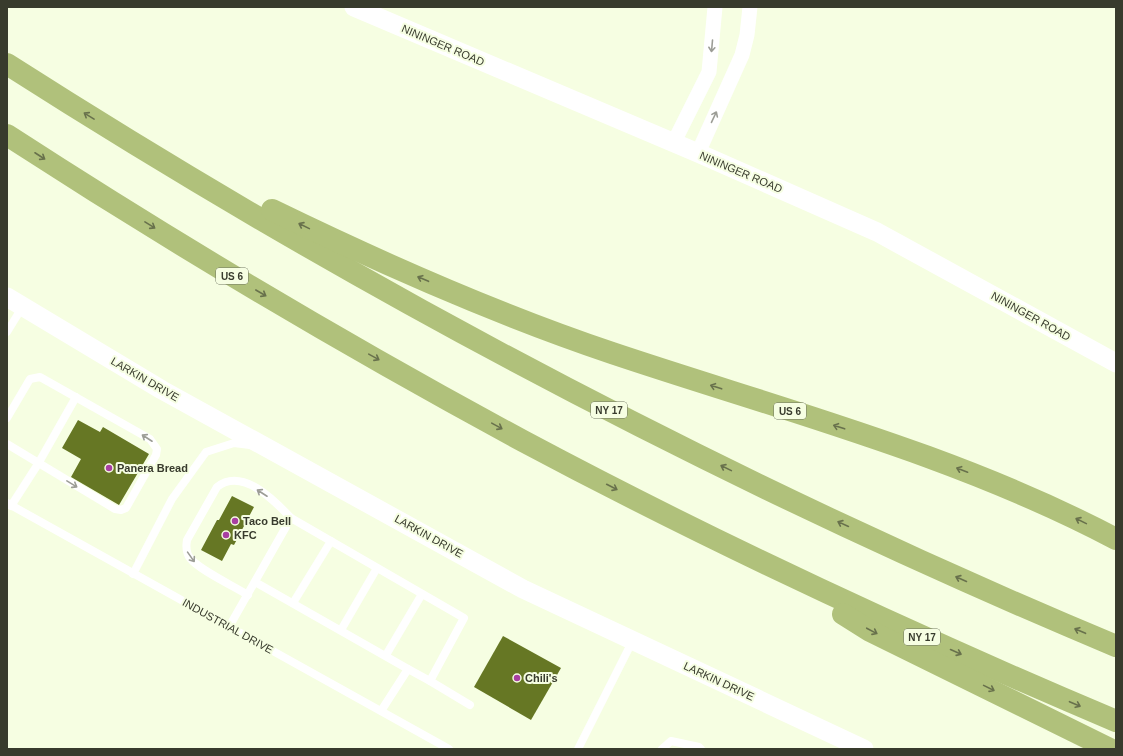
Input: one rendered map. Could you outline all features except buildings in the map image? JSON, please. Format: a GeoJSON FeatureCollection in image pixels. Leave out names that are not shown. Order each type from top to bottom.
{"type":"FeatureCollection","features":[{"type":"Feature","properties":{"kind":"highway","name":"US 6"},"geometry":{"type":"LineString","coordinates":[[7,64],[122,137],[365,254],[481,304],[610,352],[928,457],[1030,498],[1116,539]]}},
{"type":"Feature","properties":{"kind":"highway","name":"US 6"},"geometry":{"type":"LineString","coordinates":[[7,135],[207,260],[350,344],[524,441],[731,546],[870,631],[1110,749]]}},
{"type":"Feature","properties":{"kind":"highway","name":"NY 17"},"geometry":{"type":"LineString","coordinates":[[122,137],[417,308],[648,430],[949,573],[1116,646]]}},
{"type":"Feature","properties":{"kind":"highway","name":"NY 17"},"geometry":{"type":"LineString","coordinates":[[731,546],[884,620],[1116,721]]}},
{"type":"Feature","properties":{"kind":"street","name":"NININGER ROAD"},"geometry":{"type":"LineString","coordinates":[[354,7],[674,142],[877,232],[1116,363]]}},
{"type":"Feature","properties":{"kind":"street"},"geometry":{"type":"LineString","coordinates":[[674,142],[709,72],[715,7]]}},
{"type":"Feature","properties":{"kind":"street"},"geometry":{"type":"LineString","coordinates":[[698,153],[742,55],[747,35],[750,7]]}},
{"type":"Feature","properties":{"kind":"street","name":"LARKIN DRIVE"},"geometry":{"type":"LineString","coordinates":[[15,302],[162,390],[523,589],[864,749]]}},
{"type":"Feature","properties":{"kind":"lane"},"geometry":{"type":"LineString","coordinates":[[7,332],[15,302]]}},
{"type":"Feature","properties":{"kind":"lane"},"geometry":{"type":"LineString","coordinates":[[7,418],[30,379],[34,376],[40,376],[150,440],[157,449],[156,455],[126,508],[121,510],[115,509],[7,444]]}},
{"type":"Feature","properties":{"kind":"lane"},"geometry":{"type":"LineString","coordinates":[[9,505],[38,464],[76,397]]}},
{"type":"Feature","properties":{"kind":"lane"},"geometry":{"type":"LineString","coordinates":[[133,574],[172,499],[206,452],[234,443],[265,446]]}},
{"type":"Feature","properties":{"kind":"lane"},"geometry":{"type":"LineString","coordinates":[[248,595],[197,564],[190,557],[186,548],[187,540],[216,487],[222,482],[240,480],[275,501],[291,518],[464,618],[430,681]]}},
{"type":"Feature","properties":{"kind":"lane","name":"INDUSTRIAL DRIVE"},"geometry":{"type":"LineString","coordinates":[[9,505],[449,749]]}},
{"type":"Feature","properties":{"kind":"lane"},"geometry":{"type":"LineString","coordinates":[[229,627],[291,518]]}},
{"type":"Feature","properties":{"kind":"lane"},"geometry":{"type":"LineString","coordinates":[[293,603],[331,541]]}},
{"type":"Feature","properties":{"kind":"lane"},"geometry":{"type":"LineString","coordinates":[[341,630],[377,568]]}},
{"type":"Feature","properties":{"kind":"lane"},"geometry":{"type":"LineString","coordinates":[[255,582],[470,705]]}},
{"type":"Feature","properties":{"kind":"lane"},"geometry":{"type":"LineString","coordinates":[[386,656],[422,594]]}},
{"type":"Feature","properties":{"kind":"lane"},"geometry":{"type":"LineString","coordinates":[[578,749],[633,640]]}},
{"type":"Feature","properties":{"kind":"lane"},"geometry":{"type":"LineString","coordinates":[[381,711],[408,669]]}},
{"type":"Feature","properties":{"kind":"lane"},"geometry":{"type":"LineString","coordinates":[[662,749],[671,741],[699,747],[701,749]]}},
{"type":"Feature","properties":{"kind":"place","name":"Panera Bread"},"geometry":{"type":"Point","coordinates":[109,468]}},
{"type":"Feature","properties":{"kind":"place","name":"Taco Bell"},"geometry":{"type":"Point","coordinates":[235,521]}},
{"type":"Feature","properties":{"kind":"place","name":"KFC"},"geometry":{"type":"Point","coordinates":[226,535]}},
{"type":"Feature","properties":{"kind":"place","name":"Chili's"},"geometry":{"type":"Point","coordinates":[517,678]}}]}
